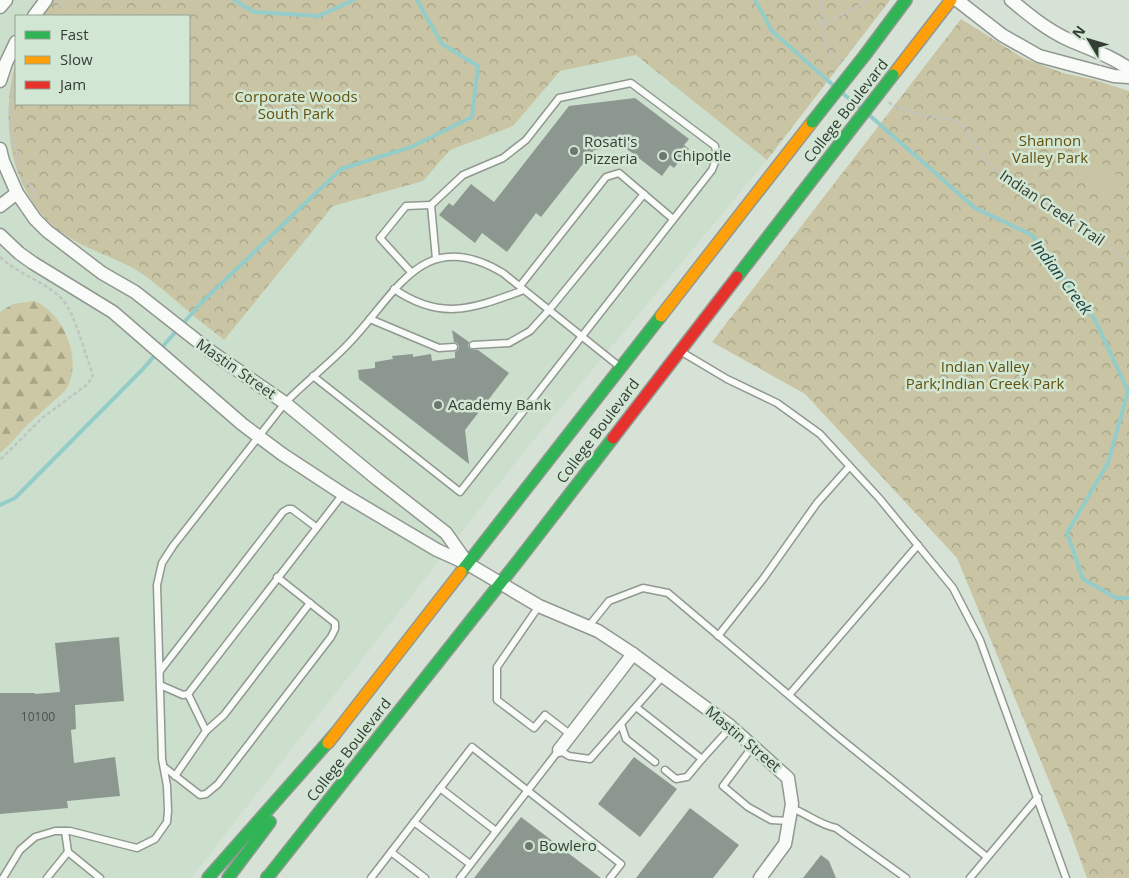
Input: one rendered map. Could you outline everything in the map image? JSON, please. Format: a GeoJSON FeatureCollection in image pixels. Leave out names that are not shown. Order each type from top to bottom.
{"type":"FeatureCollection","features":[{"type":"Feature","properties":{"kind":"main road","name":"College Boulevard"},"geometry":{"type":"LineString","coordinates":[[228,878],[335,734],[906,0]]}},
{"type":"Feature","properties":{"kind":"main road","name":"College Boulevard"},"geometry":{"type":"LineString","coordinates":[[267,878],[501,583],[951,0]]}},
{"type":"Feature","properties":{"kind":"main road"},"geometry":{"type":"LineString","coordinates":[[208,878],[335,734]]}},
{"type":"Feature","properties":{"kind":"street"},"geometry":{"type":"LineString","coordinates":[[0,7],[6,0]]}},
{"type":"Feature","properties":{"kind":"street"},"geometry":{"type":"LineString","coordinates":[[35,15],[46,0]]}},
{"type":"Feature","properties":{"kind":"street"},"geometry":{"type":"LineString","coordinates":[[956,0],[1002,35],[1039,56],[1114,76],[1129,77]]}},
{"type":"Feature","properties":{"kind":"street"},"geometry":{"type":"LineString","coordinates":[[1011,0],[1042,24],[1067,39],[1095,51],[1129,70]]}},
{"type":"Feature","properties":{"kind":"street"},"geometry":{"type":"LineString","coordinates":[[0,81],[15,44]]}},
{"type":"Feature","properties":{"kind":"street","name":"Mastin Street"},"geometry":{"type":"LineString","coordinates":[[0,149],[3,161],[17,193],[35,219],[48,231],[102,273],[135,292],[210,352],[285,403],[446,533],[468,564]]}},
{"type":"Feature","properties":{"kind":"street"},"geometry":{"type":"LineString","coordinates":[[0,206],[17,193]]}},
{"type":"Feature","properties":{"kind":"street","name":"Mastin Street"},"geometry":{"type":"LineString","coordinates":[[0,235],[26,258],[95,300],[140,335],[259,437],[343,494],[437,550],[468,564],[539,606],[598,631],[633,654],[731,727],[788,778],[792,808],[785,844],[760,878]]}},
{"type":"Feature","properties":{"kind":"street"},"geometry":{"type":"LineString","coordinates":[[558,750],[633,654]]}},
{"type":"Feature","properties":{"kind":"lane"},"geometry":{"type":"LineString","coordinates":[[312,376],[460,492],[712,170],[717,157],[715,146],[631,83],[559,98],[526,140],[503,158],[463,175],[431,205],[406,206],[380,238],[411,272]]}},
{"type":"Feature","properties":{"kind":"lane"},"geometry":{"type":"LineString","coordinates":[[394,289],[409,300],[432,308],[454,309],[481,306],[522,288],[606,177],[618,173],[673,218]]}},
{"type":"Feature","properties":{"kind":"lane"},"geometry":{"type":"LineString","coordinates":[[473,345],[509,343],[530,331],[550,310],[644,194]]}},
{"type":"Feature","properties":{"kind":"lane"},"geometry":{"type":"LineString","coordinates":[[431,205],[436,260]]}},
{"type":"Feature","properties":{"kind":"lane"},"geometry":{"type":"LineString","coordinates":[[3,878],[20,850],[35,837],[65,831],[137,848],[155,839],[167,822],[157,585],[162,563],[173,546],[285,403],[312,376],[349,344],[394,289],[411,272],[423,264],[451,257],[470,258],[487,263],[503,273],[621,368]]}},
{"type":"Feature","properties":{"kind":"lane"},"geometry":{"type":"LineString","coordinates":[[370,320],[439,348],[454,347]]}},
{"type":"Feature","properties":{"kind":"lane"},"geometry":{"type":"LineString","coordinates":[[679,350],[727,379],[777,403],[820,434],[879,498],[952,588],[980,640],[1066,878]]}},
{"type":"Feature","properties":{"kind":"lane"},"geometry":{"type":"LineString","coordinates":[[718,636],[763,579],[817,503],[850,467]]}},
{"type":"Feature","properties":{"kind":"lane"},"geometry":{"type":"LineString","coordinates":[[160,685],[183,695],[188,694],[343,494]]}},
{"type":"Feature","properties":{"kind":"lane"},"geometry":{"type":"LineString","coordinates":[[160,671],[283,512],[288,509],[292,510],[316,527]]}},
{"type":"Feature","properties":{"kind":"lane"},"geometry":{"type":"LineString","coordinates":[[789,695],[918,546]]}},
{"type":"Feature","properties":{"kind":"lane"},"geometry":{"type":"LineString","coordinates":[[164,767],[200,795],[206,794],[218,784],[336,629],[335,622],[277,577]]}},
{"type":"Feature","properties":{"kind":"lane"},"geometry":{"type":"LineString","coordinates":[[588,627],[609,601],[642,588],[668,593],[987,857]]}},
{"type":"Feature","properties":{"kind":"lane"},"geometry":{"type":"LineString","coordinates":[[175,776],[206,730],[224,715],[310,603]]}},
{"type":"Feature","properties":{"kind":"lane"},"geometry":{"type":"LineString","coordinates":[[539,606],[497,667],[497,700],[534,728],[545,715],[570,735]]}},
{"type":"Feature","properties":{"kind":"lane"},"geometry":{"type":"LineString","coordinates":[[460,878],[558,750],[569,756],[590,759],[663,676]]}},
{"type":"Feature","properties":{"kind":"lane"},"geometry":{"type":"LineString","coordinates":[[188,694],[206,730]]}},
{"type":"Feature","properties":{"kind":"lane"},"geometry":{"type":"LineString","coordinates":[[636,707],[702,759]]}},
{"type":"Feature","properties":{"kind":"lane"},"geometry":{"type":"LineString","coordinates":[[621,724],[626,739],[655,762]]}},
{"type":"Feature","properties":{"kind":"lane"},"geometry":{"type":"LineString","coordinates":[[665,770],[676,779],[687,777],[731,727]]}},
{"type":"Feature","properties":{"kind":"lane"},"geometry":{"type":"LineString","coordinates":[[753,746],[723,786],[748,807],[770,820],[789,821]]}},
{"type":"Feature","properties":{"kind":"lane"},"geometry":{"type":"LineString","coordinates":[[371,878],[472,747],[621,864],[610,878]]}},
{"type":"Feature","properties":{"kind":"lane"},"geometry":{"type":"LineString","coordinates":[[440,788],[496,831]]}},
{"type":"Feature","properties":{"kind":"lane"},"geometry":{"type":"LineString","coordinates":[[970,878],[1038,797]]}},
{"type":"Feature","properties":{"kind":"lane"},"geometry":{"type":"LineString","coordinates":[[792,808],[827,826],[836,828],[906,878]]}},
{"type":"Feature","properties":{"kind":"lane"},"geometry":{"type":"LineString","coordinates":[[414,822],[470,864]]}},
{"type":"Feature","properties":{"kind":"lane"},"geometry":{"type":"LineString","coordinates":[[65,831],[68,852],[98,877]]}},
{"type":"Feature","properties":{"kind":"lane"},"geometry":{"type":"LineString","coordinates":[[47,878],[68,852]]}},
{"type":"Feature","properties":{"kind":"lane"},"geometry":{"type":"LineString","coordinates":[[391,852],[426,878]]}},
{"type":"Feature","properties":{"kind":"path"},"geometry":{"type":"LineString","coordinates":[[821,0],[824,44],[832,55],[848,68]]}},
{"type":"Feature","properties":{"kind":"path"},"geometry":{"type":"LineString","coordinates":[[823,25],[869,0]]}},
{"type":"Feature","properties":{"kind":"path"},"geometry":{"type":"LineString","coordinates":[[15,82],[10,123],[15,149],[25,177],[38,198]]}},
{"type":"Feature","properties":{"kind":"path","name":"Indian Creek Trail"},"geometry":{"type":"LineString","coordinates":[[886,100],[894,106],[918,114],[954,120],[965,127],[984,159],[998,172],[1066,214],[1129,262]]}},
{"type":"Feature","properties":{"kind":"path"},"geometry":{"type":"LineString","coordinates":[[0,460],[42,418],[91,380],[93,375],[70,312],[62,299]]}},
{"type":"Feature","properties":{"kind":"shaded area"},"geometry":{"type":"Polygon","coordinates":[[[0,0],[890,0],[767,160],[528,447],[191,878],[0,878],[0,0]]]}},
{"type":"Feature","properties":{"kind":"green space","name":"Corporate Woods South Park"},"geometry":{"type":"Polygon","coordinates":[[[54,0],[890,0],[767,160],[636,55],[560,71],[513,126],[450,150],[423,181],[333,206],[224,340],[141,273],[77,242],[57,229],[41,213],[28,194],[18,174],[12,152],[9,129],[11,83],[15,65],[15,105],[190,105],[190,15],[44,15],[54,0]]]}},
{"type":"Feature","properties":{"kind":"green space","name":"Indian Valley Park;Indian Creek Park"},"geometry":{"type":"Polygon","coordinates":[[[961,19],[1023,58],[1063,73],[1095,80],[1129,91],[1129,878],[1087,878],[1071,834],[957,558],[805,394],[712,342],[961,19]]]}},
{"type":"Feature","properties":{"kind":"green space"},"geometry":{"type":"Polygon","coordinates":[[[1092,156],[1126,182],[1113,199],[1079,172],[1092,156]]]}},
{"type":"Feature","properties":{"kind":"green space"},"geometry":{"type":"Polygon","coordinates":[[[34,301],[45,307],[54,316],[68,339],[72,352],[73,366],[71,379],[66,390],[27,425],[0,453],[0,312],[13,304],[34,301]]]}},
{"type":"Feature","properties":{"kind":"building"},"geometry":{"type":"Polygon","coordinates":[[[635,98],[689,139],[684,145],[689,149],[674,168],[670,165],[662,176],[623,146],[594,150],[541,217],[536,213],[507,252],[482,233],[475,243],[439,215],[449,203],[453,206],[471,184],[494,202],[569,106],[635,98]]]}},
{"type":"Feature","properties":{"kind":"building","name":"Academy Bank"},"geometry":{"type":"Polygon","coordinates":[[[452,330],[469,342],[468,346],[470,349],[478,350],[509,373],[465,430],[469,464],[359,379],[358,370],[375,368],[375,362],[393,359],[392,356],[413,354],[413,357],[431,354],[432,361],[455,358],[455,352],[459,346],[454,342],[452,330]]]}},
{"type":"Feature","properties":{"kind":"building"},"geometry":{"type":"Polygon","coordinates":[[[119,637],[124,701],[75,705],[76,729],[71,730],[74,763],[115,757],[120,796],[67,801],[68,808],[0,814],[0,693],[35,694],[60,692],[55,643],[119,637]]]}},
{"type":"Feature","properties":{"kind":"building"},"geometry":{"type":"Polygon","coordinates":[[[634,757],[677,789],[640,837],[598,804],[634,757]]]}},
{"type":"Feature","properties":{"kind":"building"},"geometry":{"type":"Polygon","coordinates":[[[690,808],[739,845],[713,878],[636,878],[690,808]]]}},
{"type":"Feature","properties":{"kind":"building","name":"Bowlero"},"geometry":{"type":"Polygon","coordinates":[[[521,817],[601,878],[474,878],[521,817]]]}},
{"type":"Feature","properties":{"kind":"building"},"geometry":{"type":"Polygon","coordinates":[[[821,855],[829,861],[836,878],[803,878],[821,855]]]}},
{"type":"Feature","properties":{"kind":"waterway"},"geometry":{"type":"LineString","coordinates":[[234,0],[254,12],[319,16],[354,0]]}},
{"type":"Feature","properties":{"kind":"waterway"},"geometry":{"type":"LineString","coordinates":[[0,505],[15,498],[142,370],[201,303],[341,169],[411,147],[472,117],[478,66],[442,44],[417,0]]}},
{"type":"Feature","properties":{"kind":"waterway","name":"Indian Creek"},"geometry":{"type":"LineString","coordinates":[[755,0],[772,31],[834,86]]}},
{"type":"Feature","properties":{"kind":"waterway","name":"Indian Creek"},"geometry":{"type":"LineString","coordinates":[[841,92],[861,108]]}},
{"type":"Feature","properties":{"kind":"waterway","name":"Indian Creek"},"geometry":{"type":"LineString","coordinates":[[868,114],[975,208],[1032,235],[1095,320],[1128,391],[1108,463],[1067,533],[1083,579],[1116,598],[1129,598]]}},
{"type":"Feature","properties":{"kind":"traffic: fast"},"geometry":{"type":"LineString","coordinates":[[865,55],[906,0]]}},
{"type":"Feature","properties":{"kind":"traffic: fast"},"geometry":{"type":"LineString","coordinates":[[812,122],[865,55]]}},
{"type":"Feature","properties":{"kind":"traffic: fast"},"geometry":{"type":"LineString","coordinates":[[838,146],[893,75]]}},
{"type":"Feature","properties":{"kind":"traffic: fast"},"geometry":{"type":"LineString","coordinates":[[737,277],[838,146]]}},
{"type":"Feature","properties":{"kind":"traffic: fast"},"geometry":{"type":"LineString","coordinates":[[461,572],[661,316]]}},
{"type":"Feature","properties":{"kind":"traffic: fast"},"geometry":{"type":"LineString","coordinates":[[267,878],[613,438]]}},
{"type":"Feature","properties":{"kind":"traffic: fast"},"geometry":{"type":"LineString","coordinates":[[208,878],[335,734]]}},
{"type":"Feature","properties":{"kind":"traffic: fast"},"geometry":{"type":"LineString","coordinates":[[228,878],[270,822]]}},
{"type":"Feature","properties":{"kind":"traffic: slow"},"geometry":{"type":"LineString","coordinates":[[893,75],[951,0]]}},
{"type":"Feature","properties":{"kind":"traffic: slow"},"geometry":{"type":"LineString","coordinates":[[661,316],[812,122]]}},
{"type":"Feature","properties":{"kind":"traffic: slow"},"geometry":{"type":"LineString","coordinates":[[328,743],[461,572]]}},
{"type":"Feature","properties":{"kind":"traffic: jam"},"geometry":{"type":"LineString","coordinates":[[613,438],[737,277]]}},
{"type":"Feature","properties":{"kind":"place","name":"Rosati's Pizzeria"},"geometry":{"type":"Point","coordinates":[574,151]}},
{"type":"Feature","properties":{"kind":"place","name":"Chipotle"},"geometry":{"type":"Point","coordinates":[663,156]}},
{"type":"Feature","properties":{"kind":"place","name":"Academy Bank"},"geometry":{"type":"Point","coordinates":[438,405]}},
{"type":"Feature","properties":{"kind":"place","name":"Bowlero"},"geometry":{"type":"Point","coordinates":[529,846]}},
{"type":"Feature","properties":{"kind":"park label","name":"Shannon Valley Park"},"geometry":{"type":"Point","coordinates":[1050,150]}}]}
